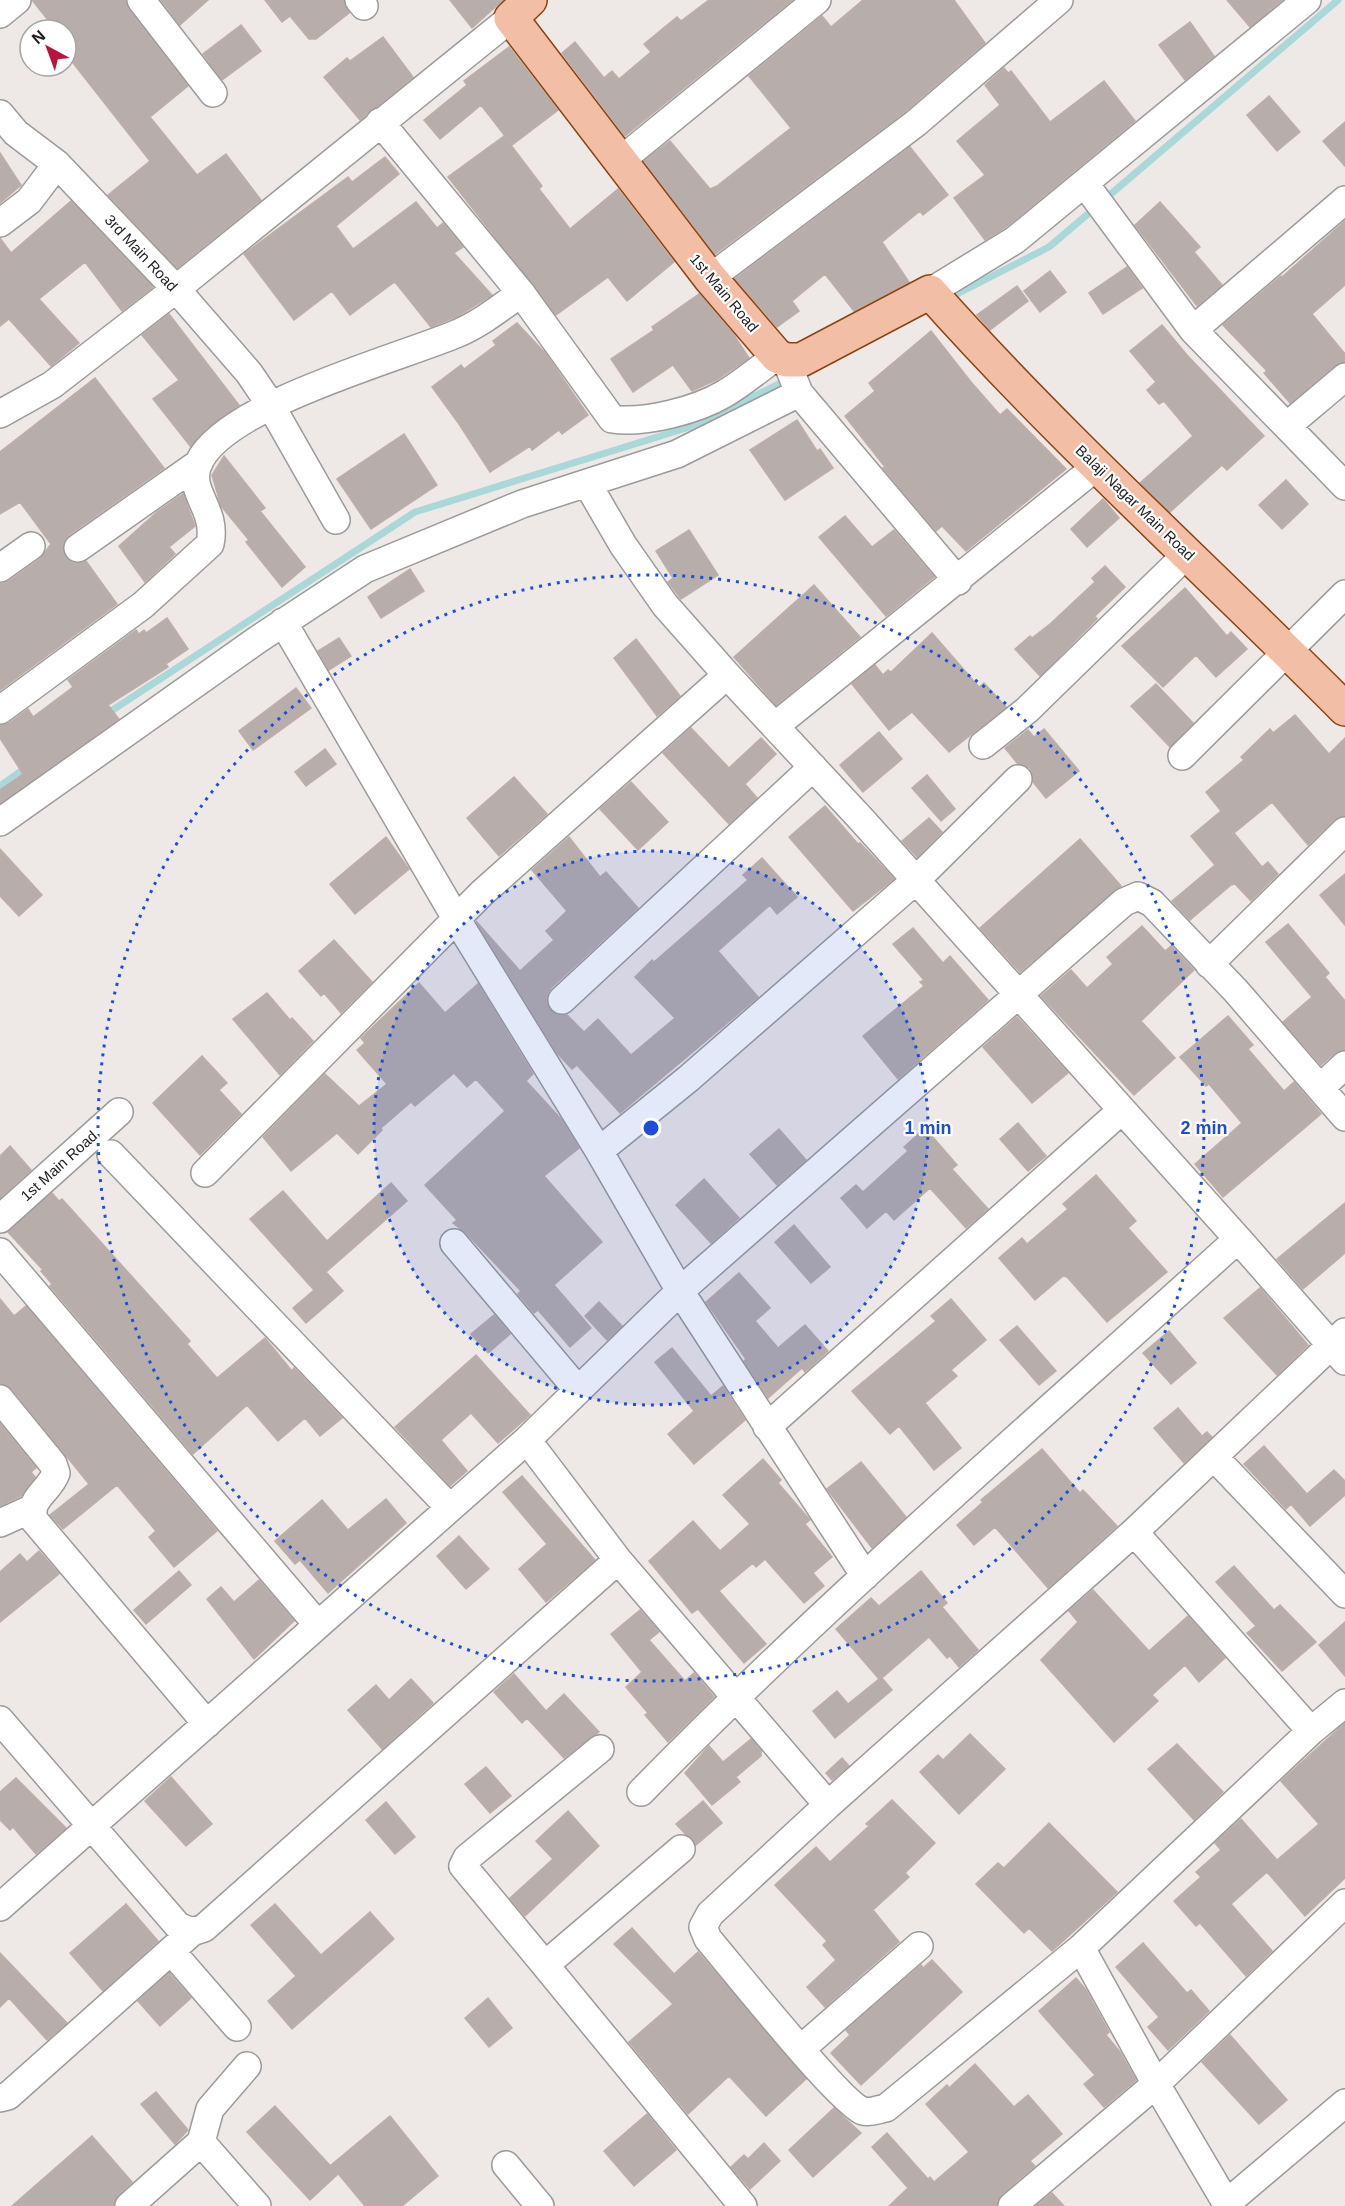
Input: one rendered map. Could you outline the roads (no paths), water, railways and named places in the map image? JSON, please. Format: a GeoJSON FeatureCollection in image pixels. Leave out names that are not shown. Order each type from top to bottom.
{"type":"FeatureCollection","features":[{"type":"Feature","properties":{"kind":"main road","name":"1st Main Road"},"geometry":{"type":"LineString","coordinates":[[521,9],[620,161],[710,278],[790,373]]}},
{"type":"Feature","properties":{"kind":"main road"},"geometry":{"type":"LineString","coordinates":[[790,373],[801,360],[937,300]]}},
{"type":"Feature","properties":{"kind":"main road","name":"Balaji Nagar Main Road"},"geometry":{"type":"LineString","coordinates":[[937,300],[1096,467],[1188,553],[1345,709]]}},
{"type":"Feature","properties":{"kind":"street"},"geometry":{"type":"LineString","coordinates":[[0,14],[17,0]]}},
{"type":"Feature","properties":{"kind":"street"},"geometry":{"type":"LineString","coordinates":[[141,0],[213,93]]}},
{"type":"Feature","properties":{"kind":"street"},"geometry":{"type":"LineString","coordinates":[[620,161],[817,0]]}},
{"type":"Feature","properties":{"kind":"street"},"geometry":{"type":"LineString","coordinates":[[710,278],[916,123],[1059,0]]}},
{"type":"Feature","properties":{"kind":"street"},"geometry":{"type":"LineString","coordinates":[[937,300],[1015,240],[1094,196],[1306,0]]}},
{"type":"Feature","properties":{"kind":"street"},"geometry":{"type":"LineString","coordinates":[[0,414],[52,385],[176,289],[521,9]]}},
{"type":"Feature","properties":{"kind":"street","name":"3rd Main Road"},"geometry":{"type":"LineString","coordinates":[[0,114],[16,133],[57,164],[176,289],[249,373],[270,404],[336,520]]}},
{"type":"Feature","properties":{"kind":"street"},"geometry":{"type":"LineString","coordinates":[[380,122],[521,293],[612,419],[643,420],[696,407],[724,394],[790,373]]}},
{"type":"Feature","properties":{"kind":"street"},"geometry":{"type":"LineString","coordinates":[[0,223],[29,201],[57,164]]}},
{"type":"Feature","properties":{"kind":"street"},"geometry":{"type":"LineString","coordinates":[[1094,196],[1193,330],[1345,486]]}},
{"type":"Feature","properties":{"kind":"street"},"geometry":{"type":"LineString","coordinates":[[1193,330],[1345,200]]}},
{"type":"Feature","properties":{"kind":"street"},"geometry":{"type":"LineString","coordinates":[[78,548],[199,462],[214,442],[270,404],[456,334],[486,318],[521,293]]}},
{"type":"Feature","properties":{"kind":"street"},"geometry":{"type":"LineString","coordinates":[[0,822],[283,622],[365,569],[522,504],[677,454],[790,373]]}},
{"type":"Feature","properties":{"kind":"street","name":"1st Main Road"},"geometry":{"type":"LineString","coordinates":[[790,373],[958,581]]}},
{"type":"Feature","properties":{"kind":"street"},"geometry":{"type":"LineString","coordinates":[[1288,425],[1345,377]]}},
{"type":"Feature","properties":{"kind":"street"},"geometry":{"type":"LineString","coordinates":[[0,710],[143,605],[210,544],[212,521],[195,485],[199,462]]}},
{"type":"Feature","properties":{"kind":"street"},"geometry":{"type":"LineString","coordinates":[[775,726],[958,581],[1096,467]]}},
{"type":"Feature","properties":{"kind":"street"},"geometry":{"type":"LineString","coordinates":[[587,483],[622,545],[664,605],[916,880],[1238,1239],[1340,1346],[828,1805],[710,1914],[704,1927],[708,1939],[851,2103],[865,2112],[886,2108],[1081,1948],[1311,1731],[1345,1703]]}},
{"type":"Feature","properties":{"kind":"street"},"geometry":{"type":"LineString","coordinates":[[0,568],[31,546]]}},
{"type":"Feature","properties":{"kind":"street"},"geometry":{"type":"LineString","coordinates":[[983,745],[1027,710],[1188,553]]}},
{"type":"Feature","properties":{"kind":"street"},"geometry":{"type":"LineString","coordinates":[[1182,756],[1345,594]]}},
{"type":"Feature","properties":{"kind":"street"},"geometry":{"type":"LineString","coordinates":[[283,622],[457,920],[599,1152],[680,1291],[865,1576]]}},
{"type":"Feature","properties":{"kind":"street"},"geometry":{"type":"LineString","coordinates":[[205,1173],[482,893],[727,675]]}},
{"type":"Feature","properties":{"kind":"street"},"geometry":{"type":"LineString","coordinates":[[562,1000],[813,767]]}},
{"type":"Feature","properties":{"kind":"street"},"geometry":{"type":"LineString","coordinates":[[599,1152],[688,1079],[916,880],[1018,779]]}},
{"type":"Feature","properties":{"kind":"street"},"geometry":{"type":"LineString","coordinates":[[1209,964],[1345,831]]}},
{"type":"Feature","properties":{"kind":"street"},"geometry":{"type":"LineString","coordinates":[[0,1907],[527,1440],[680,1291],[1124,902],[1138,897],[1152,903],[1345,1117]]}},
{"type":"Feature","properties":{"kind":"street"},"geometry":{"type":"LineString","coordinates":[[1320,1088],[1345,1065]]}},
{"type":"Feature","properties":{"kind":"street"},"geometry":{"type":"LineString","coordinates":[[767,1427],[1122,1110]]}},
{"type":"Feature","properties":{"kind":"street","name":"1st Main Road"},"geometry":{"type":"LineString","coordinates":[[0,1219],[119,1112]]}},
{"type":"Feature","properties":{"kind":"street"},"geometry":{"type":"LineString","coordinates":[[111,1154],[450,1508]]}},
{"type":"Feature","properties":{"kind":"street"},"geometry":{"type":"LineString","coordinates":[[641,1792],[735,1698],[865,1576],[1238,1239]]}},
{"type":"Feature","properties":{"kind":"street"},"geometry":{"type":"LineString","coordinates":[[454,1243],[578,1390]]}},
{"type":"Feature","properties":{"kind":"street"},"geometry":{"type":"LineString","coordinates":[[0,1252],[318,1625]]}},
{"type":"Feature","properties":{"kind":"street"},"geometry":{"type":"LineString","coordinates":[[0,1399],[53,1464],[56,1473],[53,1481],[35,1501],[32,1509],[34,1520],[207,1724]]}},
{"type":"Feature","properties":{"kind":"street"},"geometry":{"type":"LineString","coordinates":[[527,1440],[618,1560],[828,1805]]}},
{"type":"Feature","properties":{"kind":"street"},"geometry":{"type":"LineString","coordinates":[[1214,1457],[1345,1594]]}},
{"type":"Feature","properties":{"kind":"street"},"geometry":{"type":"LineString","coordinates":[[0,1523],[32,1509]]}},
{"type":"Feature","properties":{"kind":"street"},"geometry":{"type":"LineString","coordinates":[[1134,1532],[1311,1731]]}},
{"type":"Feature","properties":{"kind":"street"},"geometry":{"type":"LineString","coordinates":[[0,2098],[8,2096],[192,1932],[204,1928],[618,1560]]}},
{"type":"Feature","properties":{"kind":"street"},"geometry":{"type":"LineString","coordinates":[[0,1720],[178,1926],[192,1932]]}},
{"type":"Feature","properties":{"kind":"street"},"geometry":{"type":"LineString","coordinates":[[600,1749],[467,1858],[463,1866],[742,2206]]}},
{"type":"Feature","properties":{"kind":"street"},"geometry":{"type":"LineString","coordinates":[[545,1965],[681,1848]]}},
{"type":"Feature","properties":{"kind":"street"},"geometry":{"type":"LineString","coordinates":[[1012,2206],[1156,2084],[1345,1903]]}},
{"type":"Feature","properties":{"kind":"street"},"geometry":{"type":"LineString","coordinates":[[802,2048],[919,1946]]}},
{"type":"Feature","properties":{"kind":"street"},"geometry":{"type":"LineString","coordinates":[[1081,1948],[1156,2084],[1227,2205],[1345,2103]]}},
{"type":"Feature","properties":{"kind":"street"},"geometry":{"type":"LineString","coordinates":[[171,1951],[237,2027]]}},
{"type":"Feature","properties":{"kind":"street"},"geometry":{"type":"LineString","coordinates":[[129,2206],[201,2142],[210,2109],[247,2066]]}},
{"type":"Feature","properties":{"kind":"street"},"geometry":{"type":"LineString","coordinates":[[201,2142],[256,2206]]}},
{"type":"Feature","properties":{"kind":"street"},"geometry":{"type":"LineString","coordinates":[[506,2165],[533,2198]]}},
{"type":"Feature","properties":{"kind":"waterway"},"geometry":{"type":"LineString","coordinates":[[1105,199],[1338,0]]}},
{"type":"Feature","properties":{"kind":"waterway"},"geometry":{"type":"LineString","coordinates":[[949,298],[1049,247],[1096,207]]}},
{"type":"Feature","properties":{"kind":"waterway"},"geometry":{"type":"LineString","coordinates":[[105,715],[415,512],[696,425],[789,379]]}},
{"type":"Feature","properties":{"kind":"waterway"},"geometry":{"type":"LineString","coordinates":[[0,786],[28,766]]}}]}
